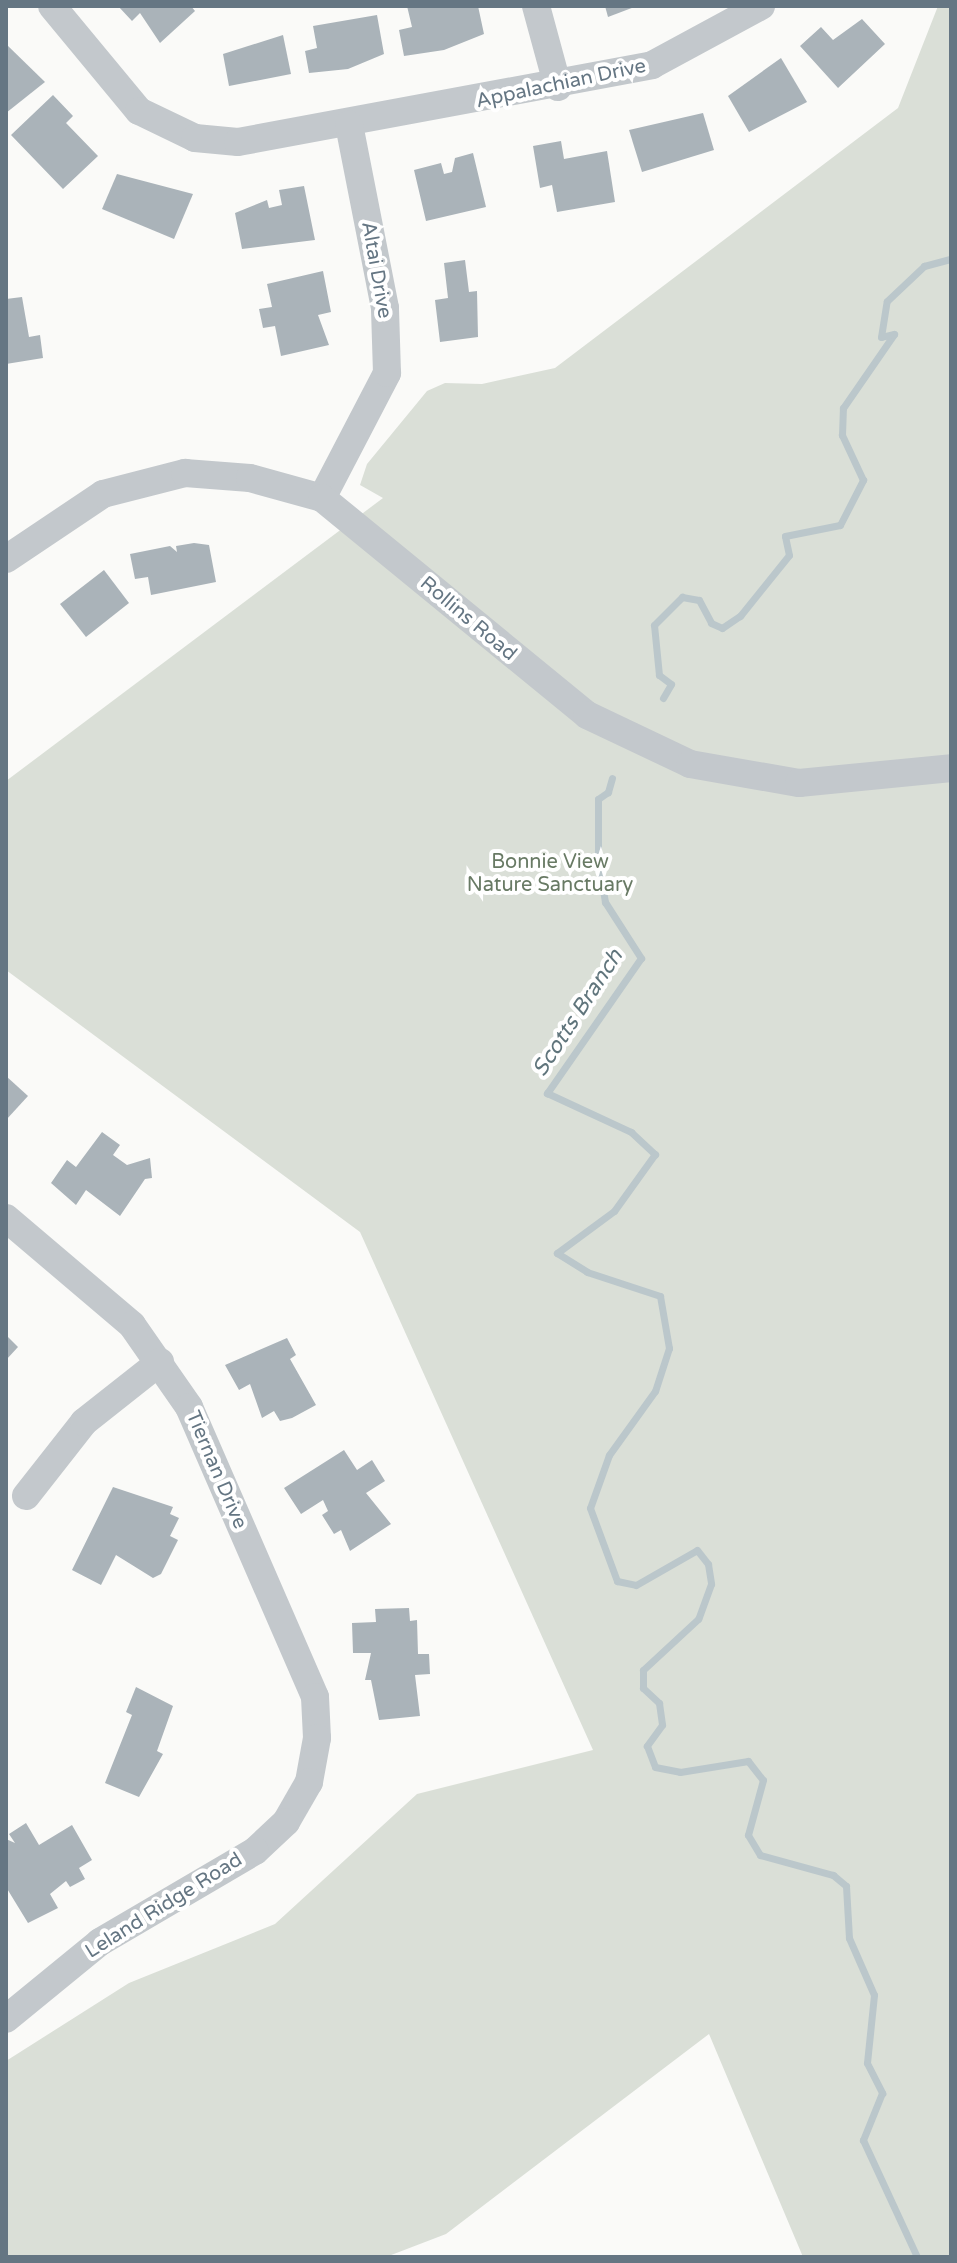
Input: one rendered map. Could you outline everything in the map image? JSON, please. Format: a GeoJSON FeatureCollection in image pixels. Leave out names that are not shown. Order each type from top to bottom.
{"type":"FeatureCollection","features":[{"type":"Feature","properties":{"kind":"street","name":"Appalachian Drive"},"geometry":{"type":"LineString","coordinates":[[52,6],[139,111],[195,138],[238,142],[558,87],[652,65],[761,6]]}},
{"type":"Feature","properties":{"kind":"street"},"geometry":{"type":"LineString","coordinates":[[536,6],[558,87]]}},
{"type":"Feature","properties":{"kind":"street","name":"Altai Drive"},"geometry":{"type":"LineString","coordinates":[[322,498],[387,373],[385,308],[349,125]]}},
{"type":"Feature","properties":{"kind":"street","name":"Rollins Road"},"geometry":{"type":"LineString","coordinates":[[6,559],[103,494],[185,473],[250,478],[322,498],[587,715],[690,764],[799,783],[951,768]]}},
{"type":"Feature","properties":{"kind":"street","name":"Tiernan Drive"},"geometry":{"type":"LineString","coordinates":[[6,1218],[88,1281],[160,1362],[215,1457],[272,1608],[315,1697],[317,1738],[309,1782]]}},
{"type":"Feature","properties":{"kind":"street"},"geometry":{"type":"LineString","coordinates":[[26,1496],[84,1422],[160,1362]]}},
{"type":"Feature","properties":{"kind":"street","name":"Leland Ridge Road"},"geometry":{"type":"LineString","coordinates":[[6,2019],[100,1942],[255,1851],[286,1822],[309,1782]]}},
{"type":"Feature","properties":{"kind":"green space","name":"Bonnie View Nature Sanctuary"},"geometry":{"type":"Polygon","coordinates":[[[938,6],[951,6],[951,2257],[803,2257],[709,2034],[446,2234],[386,2257],[6,2257],[6,2061],[129,1983],[275,1924],[417,1794],[593,1750],[360,1232],[6,970],[6,781],[383,498],[360,485],[367,464],[427,391],[445,383],[482,384],[555,368],[898,108],[938,6]]]}},
{"type":"Feature","properties":{"kind":"building"},"geometry":{"type":"Polygon","coordinates":[[[118,6],[191,6],[195,11],[160,43],[140,13],[132,21],[118,6]]]}},
{"type":"Feature","properties":{"kind":"building"},"geometry":{"type":"Polygon","coordinates":[[[407,6],[478,6],[484,34],[444,50],[404,56],[399,30],[412,27],[407,6]]]}},
{"type":"Feature","properties":{"kind":"building"},"geometry":{"type":"Polygon","coordinates":[[[605,6],[637,6],[608,17],[605,6]]]}},
{"type":"Feature","properties":{"kind":"building"},"geometry":{"type":"Polygon","coordinates":[[[377,15],[384,54],[348,69],[309,73],[305,51],[317,48],[313,26],[377,15]]]}},
{"type":"Feature","properties":{"kind":"building"},"geometry":{"type":"Polygon","coordinates":[[[862,19],[885,44],[838,88],[800,46],[821,27],[833,40],[862,19]]]}},
{"type":"Feature","properties":{"kind":"building"},"geometry":{"type":"Polygon","coordinates":[[[283,35],[291,74],[229,86],[223,54],[283,35]]]}},
{"type":"Feature","properties":{"kind":"building"},"geometry":{"type":"Polygon","coordinates":[[[6,44],[45,82],[6,113],[6,44]]]}},
{"type":"Feature","properties":{"kind":"building"},"geometry":{"type":"Polygon","coordinates":[[[781,58],[807,102],[749,132],[728,96],[781,58]]]}},
{"type":"Feature","properties":{"kind":"building"},"geometry":{"type":"Polygon","coordinates":[[[53,95],[73,116],[66,123],[98,156],[63,189],[11,135],[53,95]]]}},
{"type":"Feature","properties":{"kind":"building"},"geometry":{"type":"Polygon","coordinates":[[[703,113],[714,150],[642,172],[629,130],[703,113]]]}},
{"type":"Feature","properties":{"kind":"building"},"geometry":{"type":"Polygon","coordinates":[[[561,141],[564,159],[607,151],[615,202],[557,212],[552,185],[540,188],[533,146],[561,141]]]}},
{"type":"Feature","properties":{"kind":"building"},"geometry":{"type":"Polygon","coordinates":[[[473,153],[486,207],[426,221],[414,170],[441,163],[444,174],[452,172],[455,158],[473,153]]]}},
{"type":"Feature","properties":{"kind":"building"},"geometry":{"type":"Polygon","coordinates":[[[117,174],[193,194],[174,239],[102,209],[117,174]]]}},
{"type":"Feature","properties":{"kind":"building"},"geometry":{"type":"Polygon","coordinates":[[[304,186],[315,240],[242,249],[235,213],[267,200],[269,208],[282,205],[279,190],[304,186]]]}},
{"type":"Feature","properties":{"kind":"building"},"geometry":{"type":"Polygon","coordinates":[[[465,260],[469,292],[477,291],[478,337],[440,342],[435,300],[448,298],[444,263],[465,260]]]}},
{"type":"Feature","properties":{"kind":"building"},"geometry":{"type":"Polygon","coordinates":[[[323,271],[331,312],[318,315],[329,345],[281,356],[275,326],[263,328],[259,309],[272,307],[267,284],[323,271]]]}},
{"type":"Feature","properties":{"kind":"building"},"geometry":{"type":"Polygon","coordinates":[[[22,297],[29,337],[40,335],[43,358],[6,364],[6,299],[22,297]]]}},
{"type":"Feature","properties":{"kind":"building"},"geometry":{"type":"Polygon","coordinates":[[[194,543],[209,545],[216,582],[151,595],[148,577],[135,579],[130,554],[170,546],[177,552],[176,546],[194,543]]]}},
{"type":"Feature","properties":{"kind":"building"},"geometry":{"type":"Polygon","coordinates":[[[104,570],[129,603],[86,637],[60,604],[104,570]]]}},
{"type":"Feature","properties":{"kind":"building"},"geometry":{"type":"Polygon","coordinates":[[[6,1076],[28,1096],[6,1120],[6,1076]]]}},
{"type":"Feature","properties":{"kind":"building"},"geometry":{"type":"Polygon","coordinates":[[[102,1132],[120,1145],[113,1155],[127,1165],[150,1158],[152,1178],[145,1179],[120,1216],[86,1190],[76,1205],[51,1183],[67,1160],[76,1167],[102,1132]]]}},
{"type":"Feature","properties":{"kind":"building"},"geometry":{"type":"Polygon","coordinates":[[[6,1335],[18,1347],[6,1360],[6,1335]]]}},
{"type":"Feature","properties":{"kind":"building"},"geometry":{"type":"Polygon","coordinates":[[[287,1338],[296,1355],[290,1359],[316,1405],[280,1421],[274,1411],[262,1418],[250,1384],[239,1390],[225,1365],[287,1338]]]}},
{"type":"Feature","properties":{"kind":"building"},"geometry":{"type":"Polygon","coordinates":[[[344,1450],[357,1470],[372,1460],[385,1481],[366,1493],[391,1524],[350,1551],[341,1530],[334,1534],[322,1515],[328,1511],[323,1500],[301,1514],[284,1488],[344,1450]]]}},
{"type":"Feature","properties":{"kind":"building"},"geometry":{"type":"Polygon","coordinates":[[[113,1487],[173,1507],[170,1514],[179,1518],[170,1536],[178,1540],[161,1574],[153,1578],[116,1555],[101,1585],[72,1570],[113,1487]]]}},
{"type":"Feature","properties":{"kind":"building"},"geometry":{"type":"Polygon","coordinates":[[[409,1608],[410,1621],[417,1620],[418,1654],[429,1654],[430,1674],[415,1675],[420,1716],[379,1720],[371,1680],[365,1680],[371,1653],[353,1653],[352,1623],[376,1622],[375,1609],[409,1608]]]}},
{"type":"Feature","properties":{"kind":"building"},"geometry":{"type":"Polygon","coordinates":[[[136,1687],[173,1706],[157,1751],[163,1754],[139,1797],[105,1783],[132,1715],[126,1712],[136,1687]]]}},
{"type":"Feature","properties":{"kind":"building"},"geometry":{"type":"Polygon","coordinates":[[[26,1823],[39,1845],[72,1825],[92,1860],[79,1868],[85,1879],[70,1887],[66,1881],[50,1894],[58,1908],[28,1923],[6,1887],[6,1839],[15,1843],[9,1834],[26,1823]]]}},
{"type":"Feature","properties":{"kind":"waterway","name":"Scotts Branch"},"geometry":{"type":"LineString","coordinates":[[663,698],[671,684],[659,675],[654,625],[682,597],[699,600],[711,623],[722,628],[740,616],[789,555],[785,536],[840,525],[863,480],[842,435],[843,408],[894,334],[881,337],[887,301],[924,266],[951,259]]}},
{"type":"Feature","properties":{"kind":"waterway","name":"Scotts Branch"},"geometry":{"type":"LineString","coordinates":[[612,778],[608,792],[598,799],[598,861],[605,902],[641,958],[547,1093],[631,1132],[655,1154],[614,1211],[557,1253],[587,1272],[660,1296],[669,1348],[655,1391],[609,1455],[590,1508],[617,1581],[636,1585],[697,1550],[708,1564],[711,1584],[698,1619],[643,1670],[643,1688],[659,1703],[662,1725],[647,1746],[655,1767],[680,1772],[748,1761],[763,1780],[748,1835],[760,1855],[833,1875],[846,1886],[849,1938],[874,1995],[867,2063],[882,2093],[863,2140],[917,2257]]}}]}
